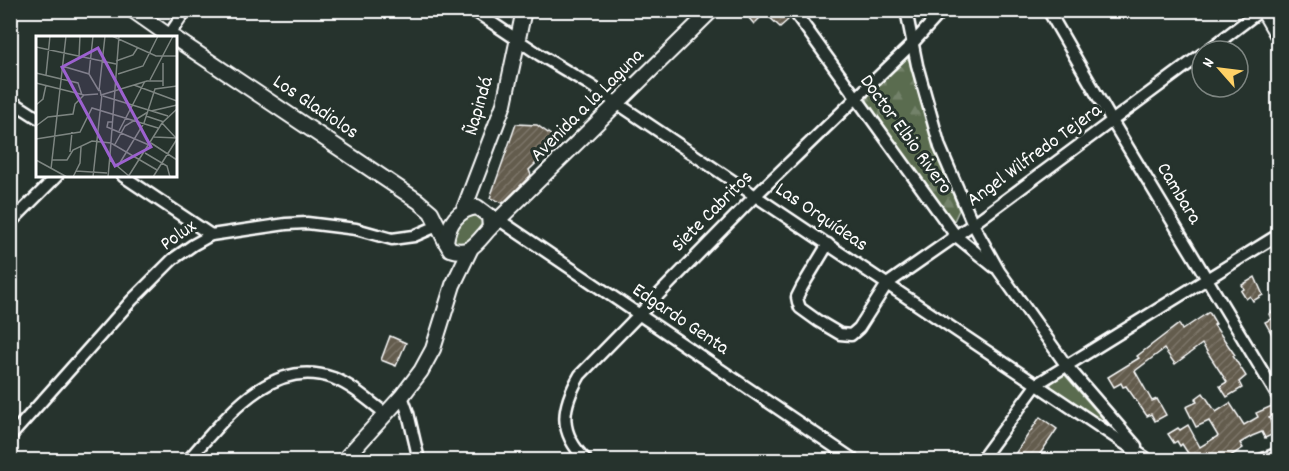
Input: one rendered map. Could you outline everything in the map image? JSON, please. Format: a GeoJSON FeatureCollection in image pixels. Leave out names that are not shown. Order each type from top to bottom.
{"type":"FeatureCollection","features":[{"type":"Feature","properties":{"kind":"street","name":"Los Gladiolos"},"geometry":{"type":"LineString","coordinates":[[132,10],[170,36]]}},
{"type":"Feature","properties":{"kind":"street"},"geometry":{"type":"LineString","coordinates":[[172,36],[186,10]]}},
{"type":"Feature","properties":{"kind":"street","name":"Las Orquídeas"},"geometry":{"type":"LineString","coordinates":[[473,10],[1149,459]]}},
{"type":"Feature","properties":{"kind":"street","name":"Ñapindá"},"geometry":{"type":"LineString","coordinates":[[462,212],[504,104],[524,10]]}},
{"type":"Feature","properties":{"kind":"street","name":"Avenida a la Laguna"},"geometry":{"type":"LineString","coordinates":[[495,224],[712,10]]}},
{"type":"Feature","properties":{"kind":"street","name":"Doctor Elbio Rivero"},"geometry":{"type":"LineString","coordinates":[[793,10],[956,236],[999,272]]}},
{"type":"Feature","properties":{"kind":"street"},"geometry":{"type":"LineString","coordinates":[[906,10],[917,65],[940,147],[973,224],[999,272],[1066,365],[1149,459]]}},
{"type":"Feature","properties":{"kind":"street","name":"Siete Cabritos"},"geometry":{"type":"LineString","coordinates":[[586,460],[576,451],[565,432],[565,407],[580,375],[755,196],[913,43],[943,10]]}},
{"type":"Feature","properties":{"kind":"street","name":"Cambara"},"geometry":{"type":"LineString","coordinates":[[1048,10],[1278,396]]}},
{"type":"Feature","properties":{"kind":"street"},"geometry":{"type":"LineString","coordinates":[[1223,39],[1262,10],[1278,36]]}},
{"type":"Feature","properties":{"kind":"street","name":"Los Gladiolos"},"geometry":{"type":"LineString","coordinates":[[177,41],[377,173],[431,212]]}},
{"type":"Feature","properties":{"kind":"street","name":"Angel Wilfredo Tejera"},"geometry":{"type":"LineString","coordinates":[[887,284],[973,224],[1190,63]]}},
{"type":"Feature","properties":{"kind":"street"},"geometry":{"type":"LineString","coordinates":[[10,100],[36,117]]}},
{"type":"Feature","properties":{"kind":"street"},"geometry":{"type":"LineString","coordinates":[[10,223],[56,177]]}},
{"type":"Feature","properties":{"kind":"street"},"geometry":{"type":"LineString","coordinates":[[124,177],[211,235]]}},
{"type":"Feature","properties":{"kind":"street"},"geometry":{"type":"LineString","coordinates":[[344,460],[402,396],[421,371],[433,349],[453,285],[470,250],[495,224],[484,210],[477,207],[462,212],[431,212],[448,245],[460,251],[470,250]]}},
{"type":"Feature","properties":{"kind":"street"},"geometry":{"type":"LineString","coordinates":[[453,285],[448,245],[451,225],[462,212]]}},
{"type":"Feature","properties":{"kind":"street","name":"Polux"},"geometry":{"type":"LineString","coordinates":[[10,437],[132,300],[173,260],[211,235],[307,223],[346,227],[392,239],[414,236],[437,226]]}},
{"type":"Feature","properties":{"kind":"street","name":"Edgardo Genta"},"geometry":{"type":"LineString","coordinates":[[495,224],[639,314],[854,460]]}},
{"type":"Feature","properties":{"kind":"street"},"geometry":{"type":"LineString","coordinates":[[981,460],[1037,384],[1278,235]]}},
{"type":"Feature","properties":{"kind":"street"},"geometry":{"type":"LineString","coordinates":[[828,244],[797,297],[800,308],[818,321],[840,334],[851,335],[859,328],[887,284]]}},
{"type":"Feature","properties":{"kind":"street"},"geometry":{"type":"LineString","coordinates":[[188,460],[246,399],[269,383],[291,374],[312,373],[334,379],[355,390],[386,414]]}},
{"type":"Feature","properties":{"kind":"street"},"geometry":{"type":"LineString","coordinates":[[402,396],[419,460]]}},
{"type":"Feature","properties":{"kind":"street"},"geometry":{"type":"LineString","coordinates":[[1261,460],[1278,453]]}},
{"type":"Feature","properties":{"kind":"green space"},"geometry":{"type":"Polygon","coordinates":[[[905,57],[909,60],[934,148],[959,210],[953,223],[867,101],[868,94],[905,57]]]}},
{"type":"Feature","properties":{"kind":"green space"},"geometry":{"type":"Polygon","coordinates":[[[469,214],[482,215],[483,222],[469,243],[457,245],[454,241],[456,229],[469,214]]]}},
{"type":"Feature","properties":{"kind":"green space"},"geometry":{"type":"Polygon","coordinates":[[[1062,374],[1104,420],[1102,422],[1051,388],[1051,381],[1062,374]]]}},
{"type":"Feature","properties":{"kind":"building"},"geometry":{"type":"Polygon","coordinates":[[[742,10],[781,10],[788,20],[780,27],[765,13],[754,24],[742,10]]]}},
{"type":"Feature","properties":{"kind":"building"},"geometry":{"type":"Polygon","coordinates":[[[516,124],[537,125],[559,141],[529,170],[531,175],[503,203],[490,198],[516,124]]]}},
{"type":"Feature","properties":{"kind":"building"},"geometry":{"type":"Polygon","coordinates":[[[1255,277],[1263,295],[1253,301],[1250,296],[1246,299],[1241,291],[1244,289],[1242,285],[1255,277]]]}},
{"type":"Feature","properties":{"kind":"building"},"geometry":{"type":"Polygon","coordinates":[[[1278,308],[1278,345],[1265,322],[1271,319],[1269,314],[1278,308]]]}},
{"type":"Feature","properties":{"kind":"building"},"geometry":{"type":"Polygon","coordinates":[[[1209,312],[1216,324],[1214,325],[1235,355],[1233,356],[1246,376],[1239,382],[1242,388],[1227,397],[1220,386],[1227,382],[1202,344],[1175,364],[1164,349],[1135,371],[1152,401],[1157,399],[1166,415],[1155,421],[1151,414],[1147,416],[1126,386],[1123,387],[1121,383],[1114,387],[1108,377],[1139,358],[1137,356],[1179,324],[1182,330],[1209,312]]]}},
{"type":"Feature","properties":{"kind":"building"},"geometry":{"type":"Polygon","coordinates":[[[390,336],[406,343],[396,366],[381,360],[390,336]]]}},
{"type":"Feature","properties":{"kind":"building"},"geometry":{"type":"Polygon","coordinates":[[[1203,393],[1216,412],[1230,403],[1244,425],[1258,417],[1256,413],[1274,405],[1278,414],[1269,418],[1276,433],[1265,438],[1262,432],[1252,436],[1240,443],[1243,448],[1224,460],[1200,460],[1196,455],[1191,458],[1182,444],[1180,446],[1177,441],[1174,443],[1168,434],[1188,425],[1200,447],[1218,436],[1209,421],[1196,427],[1186,407],[1197,402],[1195,399],[1203,393]]]}},
{"type":"Feature","properties":{"kind":"building"},"geometry":{"type":"Polygon","coordinates":[[[1040,417],[1057,429],[1036,460],[1011,460],[1040,417]]]}}]}
